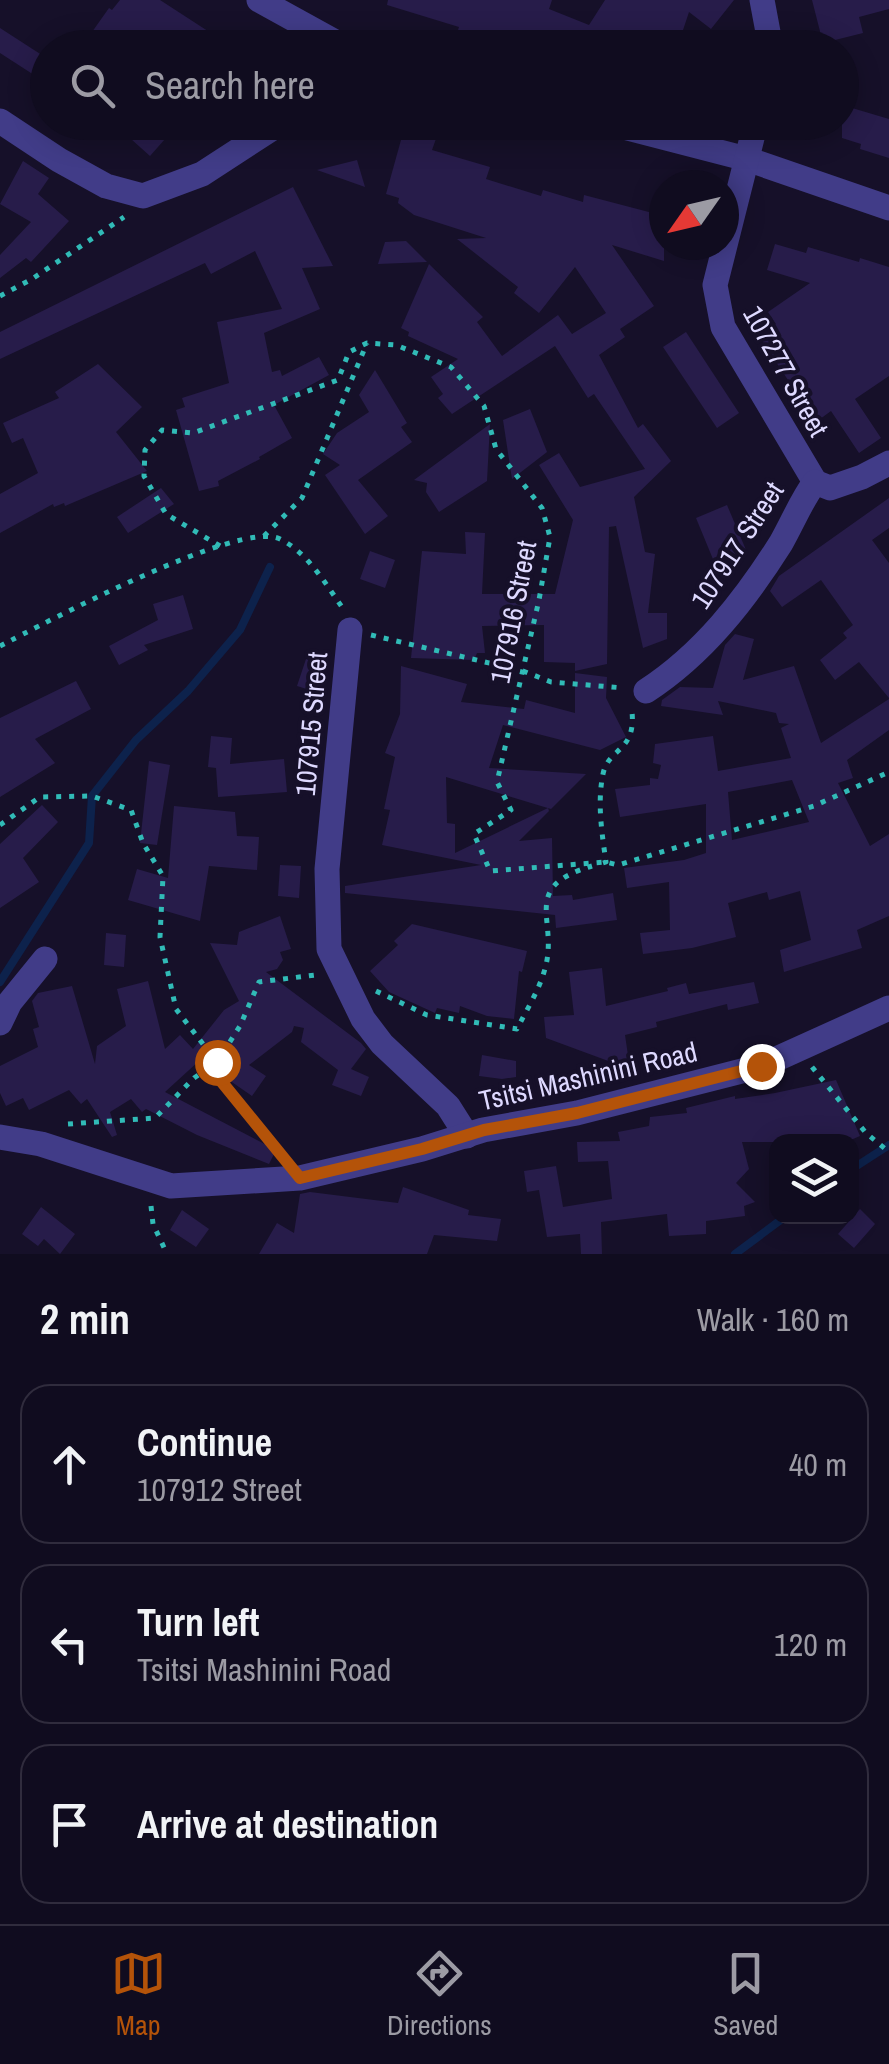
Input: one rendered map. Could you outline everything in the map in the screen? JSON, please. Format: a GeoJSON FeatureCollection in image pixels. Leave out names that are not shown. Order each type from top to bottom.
{"type":"FeatureCollection","features":[{"type":"Feature","properties":{"kind":"street"},"geometry":{"type":"LineString","coordinates":[[258,0],[313,30]]}},
{"type":"Feature","properties":{"kind":"street"},"geometry":{"type":"LineString","coordinates":[[762,0],[768,30]]}},
{"type":"Feature","properties":{"kind":"street"},"geometry":{"type":"LineString","coordinates":[[0,120],[58,160],[106,186],[143,196],[202,174],[254,140]]}},
{"type":"Feature","properties":{"kind":"street"},"geometry":{"type":"LineString","coordinates":[[664,140],[889,208]]}},
{"type":"Feature","properties":{"kind":"street","name":"107277 Street"},"geometry":{"type":"LineString","coordinates":[[751,140],[715,286],[716,306],[723,327],[815,482]]}},
{"type":"Feature","properties":{"kind":"street","name":"107917 Street"},"geometry":{"type":"LineString","coordinates":[[646,691],[708,643],[782,540],[800,502],[815,482],[830,488],[889,463]]}},
{"type":"Feature","properties":{"kind":"street","name":"107915 Street"},"geometry":{"type":"LineString","coordinates":[[350,630],[327,868],[329,949],[363,1020],[382,1044],[448,1106],[467,1136]]}},
{"type":"Feature","properties":{"kind":"street"},"geometry":{"type":"LineString","coordinates":[[0,1023],[10,1002],[44,959]]}},
{"type":"Feature","properties":{"kind":"street","name":"Tsitsi Mashinini Road"},"geometry":{"type":"LineString","coordinates":[[0,1137],[41,1144],[183,1187],[300,1178],[761,1066],[889,1008]]}},
{"type":"Feature","properties":{"kind":"path"},"geometry":{"type":"LineString","coordinates":[[0,296],[120,221],[143,196]]}},
{"type":"Feature","properties":{"kind":"path"},"geometry":{"type":"LineString","coordinates":[[0,646],[126,583],[220,546],[264,536],[302,498],[367,343]]}},
{"type":"Feature","properties":{"kind":"path"},"geometry":{"type":"LineString","coordinates":[[220,546],[166,514],[144,476],[145,450],[162,430],[193,433],[338,380],[349,352],[367,343]]}},
{"type":"Feature","properties":{"kind":"path","name":"107916 Street"},"geometry":{"type":"LineString","coordinates":[[367,343],[396,346],[450,367],[484,406],[496,449],[542,508],[550,536],[497,782],[511,810],[474,834],[490,871],[606,862],[618,865],[814,806],[889,772]]}},
{"type":"Feature","properties":{"kind":"path","name":"107915 Street"},"geometry":{"type":"LineString","coordinates":[[264,536],[278,538],[312,565],[346,613],[350,630]]}},
{"type":"Feature","properties":{"kind":"path"},"geometry":{"type":"LineString","coordinates":[[350,630],[523,671],[551,682],[646,691]]}},
{"type":"Feature","properties":{"kind":"path"},"geometry":{"type":"LineString","coordinates":[[58,1125],[154,1118],[194,1078],[217,1062],[240,1026],[259,982],[337,972],[427,1014],[517,1029],[546,970],[548,894],[564,874],[606,862],[600,818],[603,770],[627,743],[634,729],[632,707],[646,691]]}},
{"type":"Feature","properties":{"kind":"path"},"geometry":{"type":"LineString","coordinates":[[0,825],[40,797],[92,796],[132,810],[142,843],[164,876],[160,936],[176,1009],[217,1062]]}},
{"type":"Feature","properties":{"kind":"path"},"geometry":{"type":"LineString","coordinates":[[796,1051],[826,1081],[866,1133],[889,1152]]}},
{"type":"Feature","properties":{"kind":"path"},"geometry":{"type":"LineString","coordinates":[[217,1062],[208,1065],[300,1178]]}},
{"type":"Feature","properties":{"kind":"path"},"geometry":{"type":"LineString","coordinates":[[148,1179],[153,1224],[167,1254]]}},
{"type":"Feature","properties":{"kind":"building"},"geometry":{"type":"Polygon","coordinates":[[[120,0],[160,0],[206,30],[93,30],[109,8],[112,10],[120,0]]]}},
{"type":"Feature","properties":{"kind":"building"},"geometry":{"type":"Polygon","coordinates":[[[388,0],[552,0],[549,9],[589,25],[605,0],[734,0],[711,29],[689,12],[683,30],[458,30],[459,27],[387,5],[388,0]]]}},
{"type":"Feature","properties":{"kind":"building"},"geometry":{"type":"Polygon","coordinates":[[[812,0],[889,0],[889,9],[859,17],[863,33],[820,30],[812,0]]]}},
{"type":"Feature","properties":{"kind":"building"},"geometry":{"type":"Polygon","coordinates":[[[0,28],[30,47],[30,72],[0,53],[0,28]]]}},
{"type":"Feature","properties":{"kind":"building"},"geometry":{"type":"Polygon","coordinates":[[[859,110],[889,119],[889,158],[860,149],[861,144],[848,140],[859,140],[859,110]]]}},
{"type":"Feature","properties":{"kind":"building"},"geometry":{"type":"Polygon","coordinates":[[[132,140],[164,140],[150,156],[132,140]]]}},
{"type":"Feature","properties":{"kind":"building"},"geometry":{"type":"Polygon","coordinates":[[[401,140],[436,140],[432,150],[490,167],[486,179],[541,196],[543,190],[583,202],[584,195],[649,212],[649,256],[612,245],[654,306],[620,329],[625,337],[599,355],[638,428],[643,424],[671,461],[634,497],[645,552],[655,554],[648,613],[667,613],[667,639],[643,648],[616,526],[609,527],[607,664],[575,671],[575,663],[544,662],[544,625],[482,626],[485,653],[477,653],[474,660],[411,658],[422,551],[466,554],[465,532],[485,533],[482,594],[555,594],[573,520],[539,465],[559,453],[580,487],[645,469],[594,394],[588,398],[555,346],[452,414],[438,398],[443,394],[431,377],[458,359],[408,336],[409,332],[401,328],[429,264],[483,317],[477,322],[502,356],[558,315],[572,334],[606,313],[575,267],[539,313],[514,293],[518,287],[457,239],[486,238],[414,215],[398,203],[399,198],[386,194],[401,140]]]}},
{"type":"Feature","properties":{"kind":"building"},"geometry":{"type":"Polygon","coordinates":[[[357,160],[365,187],[317,170],[357,160]]]}},
{"type":"Feature","properties":{"kind":"building"},"geometry":{"type":"Polygon","coordinates":[[[23,161],[49,178],[38,194],[69,221],[31,262],[26,258],[0,278],[0,255],[31,222],[0,204],[23,161]]]}},
{"type":"Feature","properties":{"kind":"building"},"geometry":{"type":"Polygon","coordinates":[[[293,187],[333,266],[302,268],[320,309],[264,333],[272,372],[280,370],[282,376],[319,357],[329,375],[274,405],[292,438],[218,481],[219,486],[199,491],[176,410],[185,407],[182,398],[229,383],[217,322],[282,309],[255,251],[211,274],[205,263],[0,359],[0,332],[293,187]]]}},
{"type":"Feature","properties":{"kind":"building"},"geometry":{"type":"Polygon","coordinates":[[[406,241],[427,262],[378,264],[385,242],[406,241]]]}},
{"type":"Feature","properties":{"kind":"building"},"geometry":{"type":"Polygon","coordinates":[[[775,244],[806,253],[808,247],[889,267],[889,376],[855,399],[881,438],[859,453],[831,411],[816,422],[758,335],[776,324],[768,312],[810,283],[767,270],[775,244]]]}},
{"type":"Feature","properties":{"kind":"building"},"geometry":{"type":"Polygon","coordinates":[[[686,332],[739,413],[717,428],[663,347],[686,332]]]}},
{"type":"Feature","properties":{"kind":"building"},"geometry":{"type":"Polygon","coordinates":[[[98,364],[142,407],[116,432],[147,471],[65,506],[53,504],[0,533],[0,494],[38,473],[23,438],[12,443],[3,423],[59,398],[55,392],[98,364]]]}},
{"type":"Feature","properties":{"kind":"building"},"geometry":{"type":"Polygon","coordinates":[[[375,370],[407,423],[401,427],[412,442],[358,480],[388,516],[365,534],[325,475],[340,465],[323,454],[337,433],[369,412],[359,395],[375,370]]]}},
{"type":"Feature","properties":{"kind":"building"},"geometry":{"type":"Polygon","coordinates":[[[530,409],[547,452],[512,479],[503,420],[530,409]]]}},
{"type":"Feature","properties":{"kind":"building"},"geometry":{"type":"Polygon","coordinates":[[[490,424],[487,481],[439,512],[426,492],[427,483],[414,480],[490,424]]]}},
{"type":"Feature","properties":{"kind":"building"},"geometry":{"type":"Polygon","coordinates":[[[161,488],[174,504],[128,533],[117,517],[161,488]]]}},
{"type":"Feature","properties":{"kind":"building"},"geometry":{"type":"Polygon","coordinates":[[[889,498],[889,528],[872,540],[889,563],[889,698],[859,662],[835,680],[820,660],[847,638],[843,633],[853,625],[821,580],[782,607],[770,591],[779,576],[889,498]]]}},
{"type":"Feature","properties":{"kind":"building"},"geometry":{"type":"Polygon","coordinates":[[[727,505],[746,550],[715,564],[696,518],[727,505]]]}},
{"type":"Feature","properties":{"kind":"building"},"geometry":{"type":"Polygon","coordinates":[[[370,551],[395,560],[385,588],[360,579],[370,551]]]}},
{"type":"Feature","properties":{"kind":"building"},"geometry":{"type":"Polygon","coordinates":[[[183,595],[193,629],[144,645],[148,650],[119,665],[109,646],[158,620],[153,604],[183,595]]]}},
{"type":"Feature","properties":{"kind":"building"},"geometry":{"type":"Polygon","coordinates":[[[735,634],[754,639],[743,680],[794,666],[821,743],[889,699],[889,730],[847,760],[853,778],[838,783],[870,846],[889,834],[889,916],[857,930],[862,948],[784,972],[780,950],[811,940],[800,891],[769,900],[767,892],[728,903],[736,937],[643,954],[640,933],[670,930],[669,882],[627,888],[624,868],[706,853],[706,804],[620,817],[615,789],[650,785],[650,778],[658,779],[661,765],[653,763],[655,744],[713,736],[718,771],[791,758],[781,728],[789,724],[779,723],[776,713],[718,701],[723,715],[661,706],[662,700],[680,687],[713,688],[725,645],[735,634]],[[792,780],[728,792],[732,840],[809,822],[792,780]]]}},
{"type":"Feature","properties":{"kind":"building"},"geometry":{"type":"Polygon","coordinates":[[[306,659],[325,663],[316,692],[297,686],[306,659]]]}},
{"type":"Feature","properties":{"kind":"building"},"geometry":{"type":"Polygon","coordinates":[[[401,666],[467,684],[461,702],[524,709],[526,700],[575,713],[575,673],[607,677],[606,698],[626,737],[600,750],[503,725],[489,768],[586,774],[519,841],[552,838],[553,896],[572,895],[573,900],[613,893],[617,920],[556,928],[555,915],[345,893],[345,886],[481,865],[382,845],[390,810],[384,809],[395,757],[385,753],[400,714],[401,666]],[[446,777],[447,823],[455,824],[455,853],[548,808],[446,777]]]}},
{"type":"Feature","properties":{"kind":"building"},"geometry":{"type":"Polygon","coordinates":[[[76,681],[91,709],[35,739],[55,763],[0,797],[0,718],[76,681]]]}},
{"type":"Feature","properties":{"kind":"building"},"geometry":{"type":"Polygon","coordinates":[[[211,736],[232,738],[230,764],[284,759],[287,792],[218,797],[216,768],[208,767],[211,736]]]}},
{"type":"Feature","properties":{"kind":"building"},"geometry":{"type":"Polygon","coordinates":[[[149,761],[170,765],[157,845],[140,843],[149,761]]]}},
{"type":"Feature","properties":{"kind":"building"},"geometry":{"type":"Polygon","coordinates":[[[42,805],[58,822],[23,858],[39,882],[0,908],[0,844],[42,805]]]}},
{"type":"Feature","properties":{"kind":"building"},"geometry":{"type":"Polygon","coordinates":[[[174,806],[235,812],[237,836],[259,837],[257,870],[209,866],[200,921],[128,900],[137,869],[168,878],[174,806]]]}},
{"type":"Feature","properties":{"kind":"building"},"geometry":{"type":"Polygon","coordinates":[[[280,865],[301,866],[299,898],[278,896],[280,865]]]}},
{"type":"Feature","properties":{"kind":"building"},"geometry":{"type":"Polygon","coordinates":[[[280,916],[291,949],[280,952],[283,960],[277,969],[266,972],[366,1049],[351,1069],[369,1077],[361,1096],[332,1085],[338,1070],[301,1042],[304,1028],[294,1026],[292,1032],[249,1065],[266,1076],[252,1096],[200,1060],[165,1092],[276,1150],[269,1164],[146,1109],[142,1112],[131,1099],[110,1112],[117,1135],[112,1137],[87,1099],[81,1104],[69,1090],[29,1110],[23,1098],[6,1106],[0,1093],[0,1066],[38,1047],[33,1029],[39,1027],[32,1001],[38,993],[72,986],[95,1064],[97,1046],[126,1026],[117,989],[148,981],[165,1049],[180,1035],[193,1049],[224,1010],[239,1001],[210,943],[237,945],[239,932],[280,916]]]}},
{"type":"Feature","properties":{"kind":"building"},"geometry":{"type":"Polygon","coordinates":[[[412,924],[527,951],[522,972],[519,971],[514,1019],[487,1016],[460,1006],[459,1013],[437,1008],[435,1013],[389,992],[370,971],[398,945],[394,941],[412,924]]]}},
{"type":"Feature","properties":{"kind":"building"},"geometry":{"type":"Polygon","coordinates":[[[106,933],[126,935],[124,967],[104,965],[106,933]]]}},
{"type":"Feature","properties":{"kind":"building"},"geometry":{"type":"Polygon","coordinates":[[[602,968],[606,1006],[686,983],[689,994],[754,982],[759,1003],[728,1010],[727,1004],[656,1022],[657,1027],[625,1035],[630,1069],[546,1038],[544,1017],[574,1015],[569,972],[602,968]]]}},
{"type":"Feature","properties":{"kind":"building"},"geometry":{"type":"Polygon","coordinates":[[[482,1055],[516,1061],[516,1077],[479,1076],[482,1055]]]}},
{"type":"Feature","properties":{"kind":"building"},"geometry":{"type":"Polygon","coordinates":[[[836,1080],[860,1136],[769,1134],[769,1142],[742,1142],[749,1169],[736,1183],[755,1202],[744,1206],[745,1216],[706,1221],[706,1234],[669,1236],[667,1214],[601,1222],[602,1254],[581,1254],[580,1234],[547,1237],[539,1190],[527,1192],[524,1171],[556,1166],[563,1207],[612,1199],[608,1161],[578,1162],[577,1142],[620,1141],[618,1132],[649,1126],[650,1117],[687,1113],[686,1108],[735,1096],[775,1093],[836,1080]]]}},
{"type":"Feature","properties":{"kind":"building"},"geometry":{"type":"Polygon","coordinates":[[[403,1187],[469,1210],[468,1215],[501,1219],[497,1241],[434,1235],[427,1254],[259,1254],[277,1223],[294,1233],[300,1194],[398,1203],[403,1187]]]}},
{"type":"Feature","properties":{"kind":"building"},"geometry":{"type":"Polygon","coordinates":[[[41,1207],[75,1234],[60,1254],[44,1239],[38,1246],[22,1234],[41,1207]]]}},
{"type":"Feature","properties":{"kind":"building"},"geometry":{"type":"Polygon","coordinates":[[[182,1210],[209,1229],[196,1247],[170,1230],[182,1210]]]}},
{"type":"Feature","properties":{"kind":"building"},"geometry":{"type":"Polygon","coordinates":[[[859,1210],[875,1224],[854,1248],[838,1234],[847,1224],[859,1224],[859,1210]]]}},
{"type":"Feature","properties":{"kind":"waterway"},"geometry":{"type":"LineString","coordinates":[[0,982],[89,843],[92,796],[136,740],[188,691],[240,630],[270,567]]}},
{"type":"Feature","properties":{"kind":"waterway"},"geometry":{"type":"LineString","coordinates":[[859,1164],[889,1145]]}},
{"type":"Feature","properties":{"kind":"waterway"},"geometry":{"type":"LineString","coordinates":[[735,1254],[775,1224]]}},
{"type":"Feature","properties":{"kind":"route"},"geometry":{"type":"LineString","coordinates":[[217,1062],[208,1065],[300,1178],[484,1130],[577,1113],[761,1066]]}}]}
